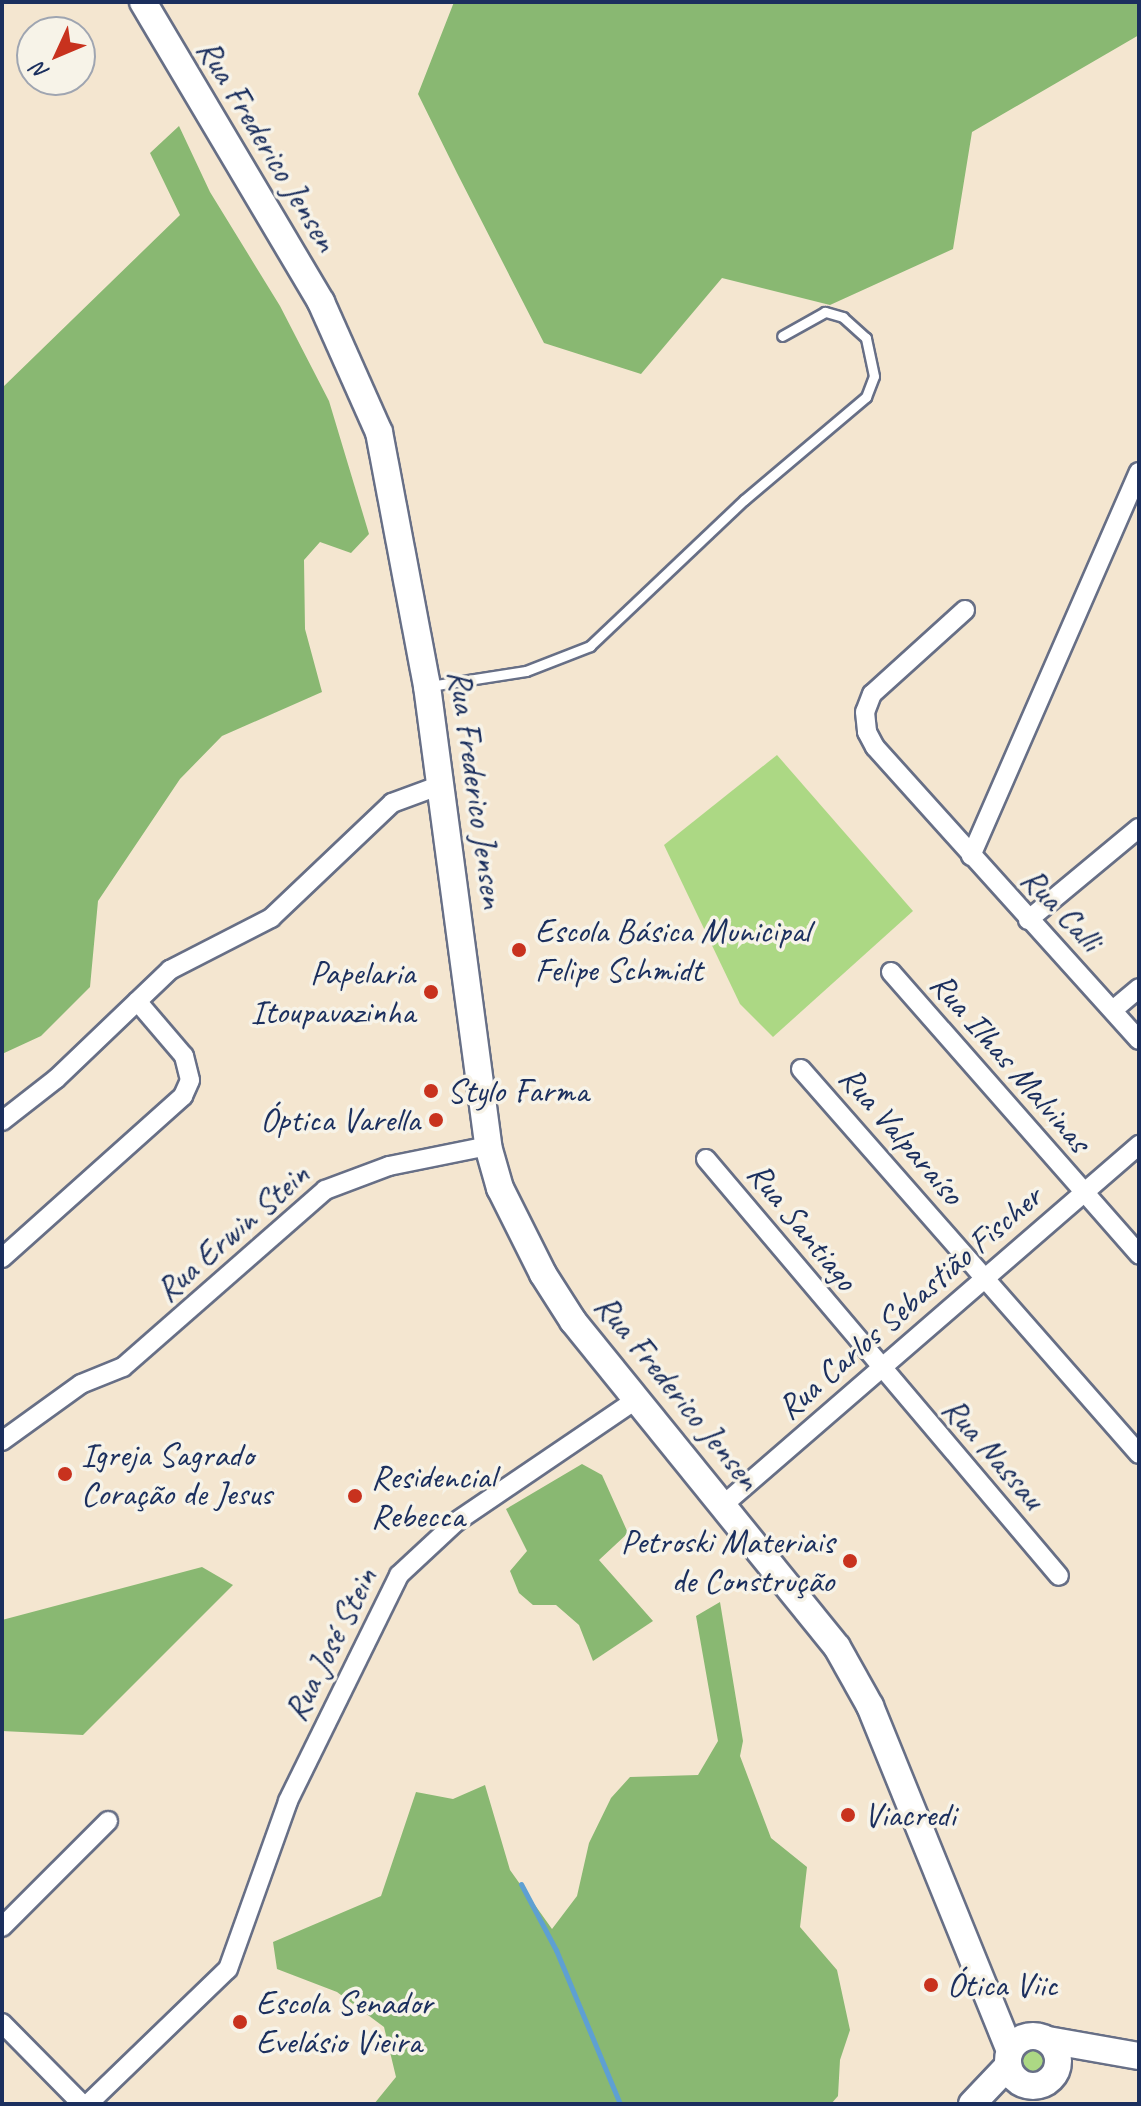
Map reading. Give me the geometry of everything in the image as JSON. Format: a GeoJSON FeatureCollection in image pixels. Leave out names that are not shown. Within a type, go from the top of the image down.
{"type":"FeatureCollection","features":[{"type":"Feature","properties":{"kind":"main road","name":"Rua Frederico Jensen"},"geometry":{"type":"LineString","coordinates":[[143,2],[321,302],[355,371],[383,450],[427,686],[488,1146],[500,1188],[543,1274],[634,1401],[810,1609],[870,1706],[984,1984],[1013,2067]]}},
{"type":"Feature","properties":{"kind":"main road","name":"Rua Frederico Jensen"},"geometry":{"type":"LineString","coordinates":[[984,1984],[1042,2038]]}},
{"type":"Feature","properties":{"kind":"main road"},"geometry":{"type":"LineString","coordinates":[[975,2102],[1013,2067],[1021,2038],[1042,2038],[1139,2056]]}},
{"type":"Feature","properties":{"kind":"main road"},"geometry":{"type":"LineString","coordinates":[[1042,2038],[1059,2067]]}},
{"type":"Feature","properties":{"kind":"main road"},"geometry":{"type":"LineString","coordinates":[[1013,2067],[1042,2085],[1059,2067],[1111,2051]]}},
{"type":"Feature","properties":{"kind":"street"},"geometry":{"type":"LineString","coordinates":[[971,856],[1139,472]]}},
{"type":"Feature","properties":{"kind":"street","name":"Rua Calli"},"geometry":{"type":"LineString","coordinates":[[965,610],[872,694],[865,712],[875,747],[1139,1040]]}},
{"type":"Feature","properties":{"kind":"street"},"geometry":{"type":"LineString","coordinates":[[2,1121],[56,1079],[170,970],[271,918],[392,803],[441,785]]}},
{"type":"Feature","properties":{"kind":"street"},"geometry":{"type":"LineString","coordinates":[[1028,920],[1139,828]]}},
{"type":"Feature","properties":{"kind":"street","name":"Rua Ilhas Malvinas"},"geometry":{"type":"LineString","coordinates":[[891,972],[1082,1193],[1139,1254]]}},
{"type":"Feature","properties":{"kind":"street"},"geometry":{"type":"LineString","coordinates":[[1113,1010],[1139,988]]}},
{"type":"Feature","properties":{"kind":"street"},"geometry":{"type":"LineString","coordinates":[[2,1258],[183,1096],[190,1080],[184,1056],[137,1001]]}},
{"type":"Feature","properties":{"kind":"street","name":"Rua Valparaíso"},"geometry":{"type":"LineString","coordinates":[[801,1069],[1139,1454]]}},
{"type":"Feature","properties":{"kind":"street","name":"Rua Carlos Sebastião Fischer"},"geometry":{"type":"LineString","coordinates":[[722,1506],[1139,1145]]}},
{"type":"Feature","properties":{"kind":"street","name":"Rua Erwin Stein"},"geometry":{"type":"LineString","coordinates":[[2,1441],[81,1384],[123,1367],[325,1190],[389,1166],[488,1146]]}},
{"type":"Feature","properties":{"kind":"street","name":"Rua Santiago"},"geometry":{"type":"LineString","coordinates":[[706,1159],[881,1371]]}},
{"type":"Feature","properties":{"kind":"street","name":"Rua Nassau"},"geometry":{"type":"LineString","coordinates":[[881,1371],[1059,1576]]}},
{"type":"Feature","properties":{"kind":"street","name":"Rua José Stein"},"geometry":{"type":"LineString","coordinates":[[85,2104],[211,1989],[228,1969],[247,1925],[288,1801],[399,1575],[456,1522],[634,1401]]}},
{"type":"Feature","properties":{"kind":"street"},"geometry":{"type":"LineString","coordinates":[[2,1927],[108,1821]]}},
{"type":"Feature","properties":{"kind":"street"},"geometry":{"type":"LineString","coordinates":[[2,2023],[85,2104]]}},
{"type":"Feature","properties":{"kind":"lane"},"geometry":{"type":"LineString","coordinates":[[427,686],[526,671],[590,646],[755,491],[866,397],[874,376],[866,338],[843,317],[825,312],[782,336]]}},
{"type":"Feature","properties":{"kind":"green space"},"geometry":{"type":"Polygon","coordinates":[[[454,2],[1139,2],[1139,35],[972,132],[953,249],[830,305],[722,278],[641,374],[544,343],[457,173],[418,94],[454,2]]]}},
{"type":"Feature","properties":{"kind":"green space"},"geometry":{"type":"Polygon","coordinates":[[[179,126],[210,192],[280,306],[329,401],[369,534],[351,553],[320,542],[304,560],[305,629],[322,692],[222,736],[180,779],[98,901],[90,987],[41,1036],[2,1054],[2,388],[180,215],[150,153],[179,126]]]}},
{"type":"Feature","properties":{"kind":"green space"},"geometry":{"type":"Polygon","coordinates":[[[777,755],[913,911],[773,1037],[740,1004],[664,845],[777,755]]]}},
{"type":"Feature","properties":{"kind":"green space"},"geometry":{"type":"Polygon","coordinates":[[[582,1464],[602,1475],[628,1533],[599,1560],[653,1621],[593,1661],[579,1625],[556,1605],[533,1605],[519,1593],[510,1571],[527,1551],[506,1509],[582,1464]]]}},
{"type":"Feature","properties":{"kind":"green space"},"geometry":{"type":"Polygon","coordinates":[[[202,1567],[233,1585],[83,1735],[2,1731],[2,1620],[202,1567]]]}},
{"type":"Feature","properties":{"kind":"green space"},"geometry":{"type":"Polygon","coordinates":[[[720,1602],[743,1741],[740,1756],[771,1838],[807,1867],[800,1927],[837,1970],[850,2030],[840,2060],[838,2096],[831,2104],[374,2104],[396,2077],[384,2027],[337,1992],[277,1969],[273,1942],[381,1896],[416,1792],[453,1799],[485,1785],[510,1870],[552,1929],[577,1896],[589,1843],[611,1798],[630,1777],[698,1775],[718,1741],[696,1616],[720,1602]]]}},
{"type":"Feature","properties":{"kind":"green space"},"geometry":{"type":"Polygon","coordinates":[[[1034,2049],[1042,2053],[1046,2061],[1042,2069],[1034,2073],[1026,2069],[1022,2061],[1026,2053],[1034,2049]]]}},
{"type":"Feature","properties":{"kind":"waterway"},"geometry":{"type":"LineString","coordinates":[[521,1884],[556,1950],[620,2104]]}},
{"type":"Feature","properties":{"kind":"place","name":"Escola Básica Municipal Felipe Schmidt"},"geometry":{"type":"Point","coordinates":[519,950]}},
{"type":"Feature","properties":{"kind":"place","name":"Papelaria Itoupavazinha"},"geometry":{"type":"Point","coordinates":[431,992]}},
{"type":"Feature","properties":{"kind":"place","name":"Stylo Farma"},"geometry":{"type":"Point","coordinates":[431,1091]}},
{"type":"Feature","properties":{"kind":"place","name":"Óptica Varella"},"geometry":{"type":"Point","coordinates":[436,1120]}},
{"type":"Feature","properties":{"kind":"place","name":"Igreja Sagrado Coração de Jesus"},"geometry":{"type":"Point","coordinates":[65,1474]}},
{"type":"Feature","properties":{"kind":"place","name":"Residencial Rebecca"},"geometry":{"type":"Point","coordinates":[355,1496]}},
{"type":"Feature","properties":{"kind":"place","name":"Petroski Materiais de Construção"},"geometry":{"type":"Point","coordinates":[850,1561]}},
{"type":"Feature","properties":{"kind":"place","name":"Viacredi"},"geometry":{"type":"Point","coordinates":[848,1815]}},
{"type":"Feature","properties":{"kind":"place","name":"Ótica Viic"},"geometry":{"type":"Point","coordinates":[931,1985]}},
{"type":"Feature","properties":{"kind":"place","name":"Escola Senador Evelásio Vieira"},"geometry":{"type":"Point","coordinates":[240,2022]}}]}
